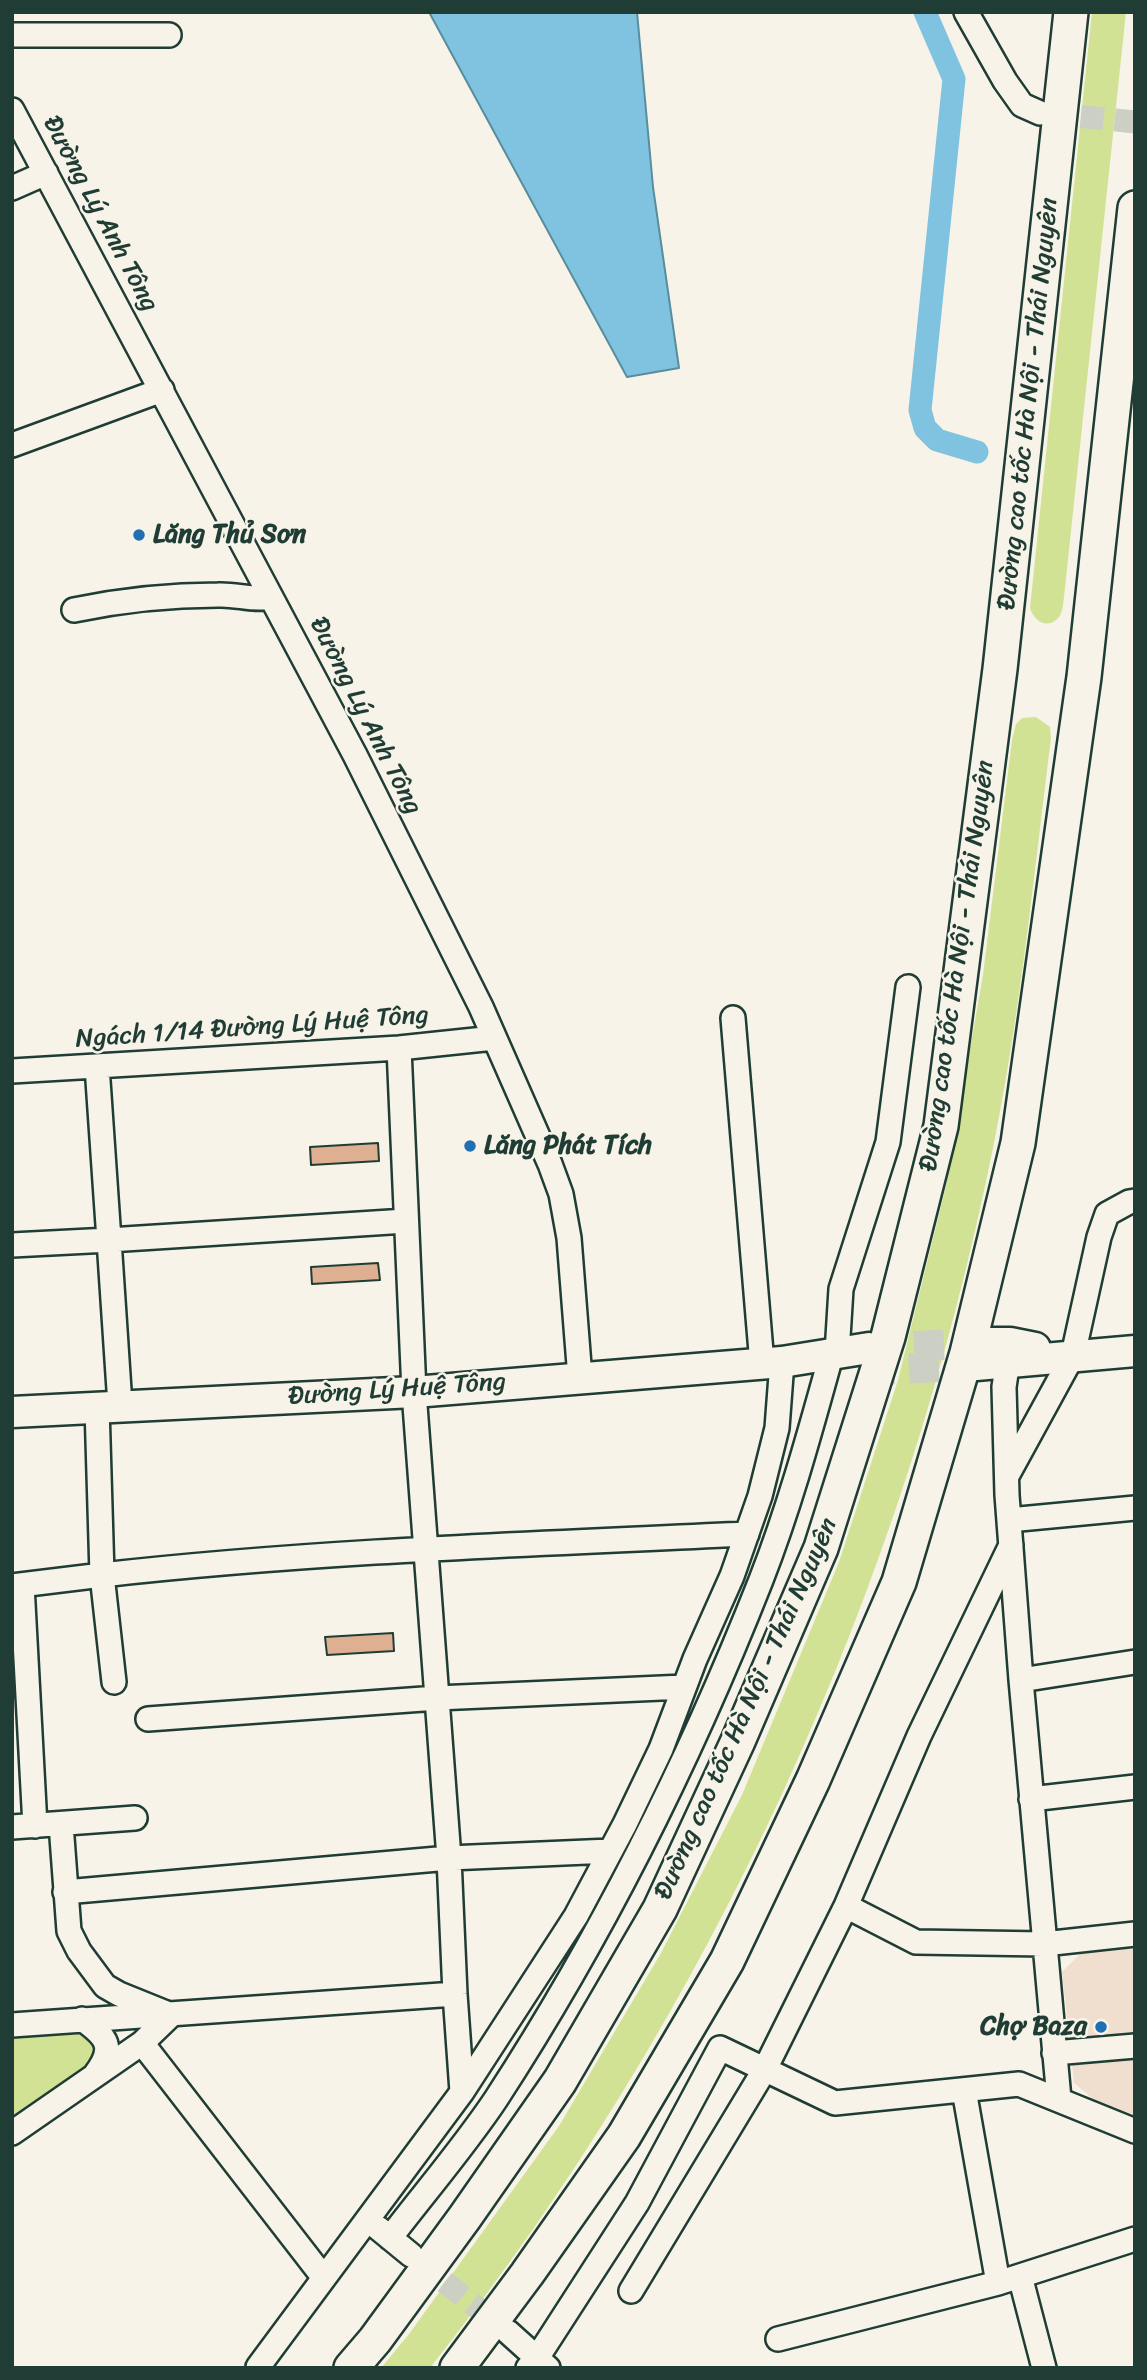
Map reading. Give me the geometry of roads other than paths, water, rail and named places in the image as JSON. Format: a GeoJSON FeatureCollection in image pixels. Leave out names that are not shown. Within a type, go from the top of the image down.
{"type":"FeatureCollection","features":[{"type":"Feature","properties":{"kind":"highway","name":"Đường cao tốc Hà Nội - Thái Nguyên"},"geometry":{"type":"LineString","coordinates":[[351,2368],[375,2340],[466,2217],[560,2081],[660,1909],[738,1741],[821,1548],[888,1336],[907,1269],[943,1112],[1000,669],[1071,12]]}},
{"type":"Feature","properties":{"kind":"highway"},"geometry":{"type":"LineString","coordinates":[[457,2368],[624,2136],[727,1961],[813,1780],[899,1582],[967,1353],[1018,1143],[1084,677],[1135,208]]}},
{"type":"Feature","properties":{"kind":"main road"},"geometry":{"type":"LineString","coordinates":[[994,1353],[1073,1355],[1135,1351]]}},
{"type":"Feature","properties":{"kind":"main road","name":"Đường Lý Huệ Tông"},"geometry":{"type":"LineString","coordinates":[[12,1412],[414,1392],[772,1363],[866,1359]]}},
{"type":"Feature","properties":{"kind":"street"},"geometry":{"type":"LineString","coordinates":[[966,12],[1004,81],[1022,105],[1040,113]]}},
{"type":"Feature","properties":{"kind":"street"},"geometry":{"type":"LineString","coordinates":[[12,35],[169,35]]}},
{"type":"Feature","properties":{"kind":"street","name":"Đường Lý Anh Tông"},"geometry":{"type":"LineString","coordinates":[[12,110],[355,755],[494,1038],[550,1164],[565,1213],[580,1378]]}},
{"type":"Feature","properties":{"kind":"street"},"geometry":{"type":"LineString","coordinates":[[12,188],[46,173]]}},
{"type":"Feature","properties":{"kind":"street"},"geometry":{"type":"LineString","coordinates":[[12,445],[162,390]]}},
{"type":"Feature","properties":{"kind":"street"},"geometry":{"type":"LineString","coordinates":[[74,610],[120,600],[159,597],[220,594],[241,595],[250,599],[271,597]]}},
{"type":"Feature","properties":{"kind":"street"},"geometry":{"type":"LineString","coordinates":[[390,2238],[495,2100],[578,1964],[680,1767],[762,1578],[833,1360],[841,1289],[888,1142],[908,987]]}},
{"type":"Feature","properties":{"kind":"street"},"geometry":{"type":"LineString","coordinates":[[258,2367],[462,2092],[576,1916],[661,1749],[747,1534],[760,1496],[777,1427],[733,1018]]}},
{"type":"Feature","properties":{"kind":"street","name":"Ngách 1/14 Đường Lý Huệ Tông"},"geometry":{"type":"LineString","coordinates":[[12,1071],[399,1048],[494,1038]]}},
{"type":"Feature","properties":{"kind":"street"},"geometry":{"type":"LineString","coordinates":[[399,1048],[414,1392],[428,1549],[462,2092]]}},
{"type":"Feature","properties":{"kind":"street"},"geometry":{"type":"LineString","coordinates":[[97,1066],[109,1240],[108,1406],[102,1575],[114,1682]]}},
{"type":"Feature","properties":{"kind":"street"},"geometry":{"type":"LineString","coordinates":[[1008,1475],[1073,1355],[1099,1237],[1107,1214],[1135,1201]]}},
{"type":"Feature","properties":{"kind":"street"},"geometry":{"type":"LineString","coordinates":[[12,1245],[406,1221]]}},
{"type":"Feature","properties":{"kind":"street"},"geometry":{"type":"LineString","coordinates":[[994,1353],[1004,1387],[1009,1520],[1021,1680],[1059,2099]]}},
{"type":"Feature","properties":{"kind":"street"},"geometry":{"type":"LineString","coordinates":[[1009,1520],[1135,1508]]}},
{"type":"Feature","properties":{"kind":"street"},"geometry":{"type":"LineString","coordinates":[[135,1818],[23,1826],[17,1585],[222,1562],[747,1534]]}},
{"type":"Feature","properties":{"kind":"street"},"geometry":{"type":"LineString","coordinates":[[631,2291],[765,2069],[846,1906],[919,1736],[1011,1545]]}},
{"type":"Feature","properties":{"kind":"street"},"geometry":{"type":"LineString","coordinates":[[1021,1680],[1135,1662]]}},
{"type":"Feature","properties":{"kind":"street"},"geometry":{"type":"LineString","coordinates":[[148,1719],[437,1698],[684,1687]]}},
{"type":"Feature","properties":{"kind":"street"},"geometry":{"type":"LineString","coordinates":[[1031,1799],[1135,1787]]}},
{"type":"Feature","properties":{"kind":"street"},"geometry":{"type":"LineString","coordinates":[[61,1824],[69,1931],[79,1951],[105,1986],[171,2015]]}},
{"type":"Feature","properties":{"kind":"street"},"geometry":{"type":"LineString","coordinates":[[65,1892],[449,1858],[610,1851]]}},
{"type":"Feature","properties":{"kind":"street"},"geometry":{"type":"LineString","coordinates":[[846,1906],[916,1942],[1044,1944],[1135,1934]]}},
{"type":"Feature","properties":{"kind":"street"},"geometry":{"type":"LineString","coordinates":[[12,2025],[455,1994]]}},
{"type":"Feature","properties":{"kind":"street"},"geometry":{"type":"LineString","coordinates":[[12,2133],[142,2043],[171,2015]]}},
{"type":"Feature","properties":{"kind":"street"},"geometry":{"type":"LineString","coordinates":[[82,2019],[101,2033],[107,2046],[104,2064],[95,2076]]}},
{"type":"Feature","properties":{"kind":"street"},"geometry":{"type":"LineString","coordinates":[[142,2043],[324,2277]]}},
{"type":"Feature","properties":{"kind":"street"},"geometry":{"type":"LineString","coordinates":[[1054,2053],[1135,2046]]}},
{"type":"Feature","properties":{"kind":"street"},"geometry":{"type":"LineString","coordinates":[[508,2333],[538,2364],[637,2203],[720,2048],[835,2103],[1019,2084],[1135,2131]]}},
{"type":"Feature","properties":{"kind":"street"},"geometry":{"type":"LineString","coordinates":[[964,2090],[1009,2279],[1044,2368]]}},
{"type":"Feature","properties":{"kind":"street"},"geometry":{"type":"LineString","coordinates":[[367,2220],[411,2255]]}},
{"type":"Feature","properties":{"kind":"street"},"geometry":{"type":"LineString","coordinates":[[778,2339],[1009,2279],[1135,2239]]}},
{"type":"Feature","properties":{"kind":"water"},"geometry":{"type":"Polygon","coordinates":[[[429,12],[637,12],[653,187],[679,368],[627,377],[429,12]]]}},
{"type":"Feature","properties":{"kind":"waterway"},"geometry":{"type":"LineString","coordinates":[[925,12],[954,79],[920,410],[925,428],[937,440],[977,452]]}},
{"type":"Feature","properties":{"kind":"tunnel"},"geometry":{"type":"LineString","coordinates":[[1047,113],[1135,122]]}},
{"type":"Feature","properties":{"kind":"tunnel"},"geometry":{"type":"LineString","coordinates":[[869,1348],[981,1343]]}},
{"type":"Feature","properties":{"kind":"tunnel"},"geometry":{"type":"LineString","coordinates":[[864,1371],[976,1365]]}},
{"type":"Feature","properties":{"kind":"tunnel"},"geometry":{"type":"LineString","coordinates":[[418,2261],[503,2328]]}},
{"type":"Feature","properties":{"kind":"place","name":"Lăng Thủ Sơn"},"geometry":{"type":"Point","coordinates":[139,535]}},
{"type":"Feature","properties":{"kind":"place","name":"Lăng Phát Tích"},"geometry":{"type":"Point","coordinates":[470,1146]}},
{"type":"Feature","properties":{"kind":"place","name":"Chợ Baza"},"geometry":{"type":"Point","coordinates":[1101,2027]}}]}
